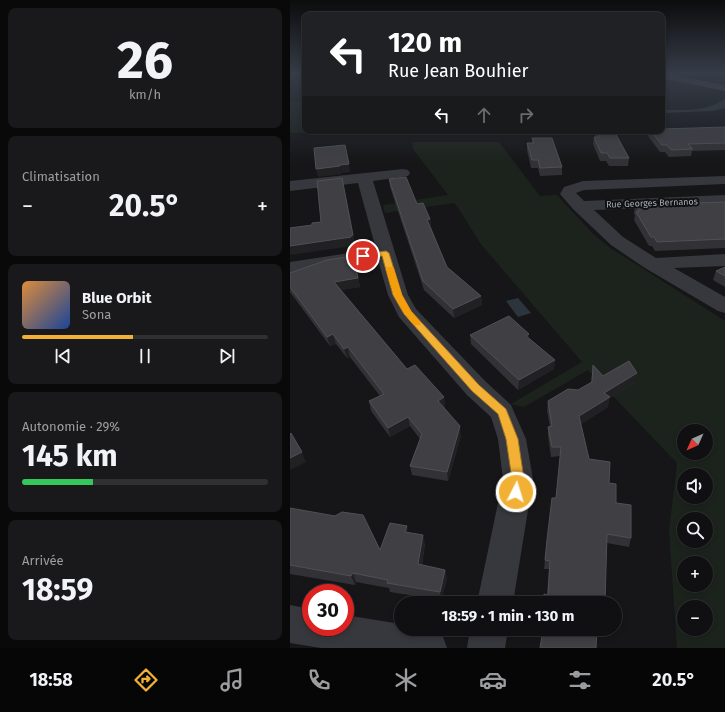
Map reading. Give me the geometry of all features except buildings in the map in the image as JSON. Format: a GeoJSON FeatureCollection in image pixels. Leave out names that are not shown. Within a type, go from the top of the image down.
{"type":"FeatureCollection","features":[{"type":"Feature","properties":{"kind":"street"},"geometry":{"type":"LineString","coordinates":[[290,186],[403,173]]}},
{"type":"Feature","properties":{"kind":"street"},"geometry":{"type":"LineString","coordinates":[[364,177],[398,295],[407,312],[476,388],[502,412],[512,439],[518,479],[496,596]]}},
{"type":"Feature","properties":{"kind":"street"},"geometry":{"type":"LineString","coordinates":[[725,180],[576,187],[569,190],[568,194],[617,241],[652,264],[725,306]]}},
{"type":"Feature","properties":{"kind":"street","name":"Rue Georges Bernanos"},"geometry":{"type":"LineString","coordinates":[[579,206],[725,200]]}},
{"type":"Feature","properties":{"kind":"street"},"geometry":{"type":"LineString","coordinates":[[290,268],[386,253]]}},
{"type":"Feature","properties":{"kind":"street"},"geometry":{"type":"LineString","coordinates":[[652,264],[725,260]]}},
{"type":"Feature","properties":{"kind":"street"},"geometry":{"type":"LineString","coordinates":[[290,624],[428,648]]}},
{"type":"Feature","properties":{"kind":"street"},"geometry":{"type":"LineString","coordinates":[[486,648],[488,636]]}},
{"type":"Feature","properties":{"kind":"shaded area"},"geometry":{"type":"Polygon","coordinates":[[[290,103],[302,103],[302,133],[290,133],[290,103]]]}},
{"type":"Feature","properties":{"kind":"shaded area"},"geometry":{"type":"Polygon","coordinates":[[[716,103],[725,103],[725,108],[713,111],[665,113],[665,110],[687,110],[710,106],[716,103]]]}},
{"type":"Feature","properties":{"kind":"shaded area"},"geometry":{"type":"Polygon","coordinates":[[[412,142],[499,142],[540,196],[557,195],[593,234],[609,247],[725,321],[725,648],[677,648],[669,531],[677,463],[588,370],[524,407],[511,404],[582,362],[480,243],[454,203],[385,213],[383,205],[448,195],[413,149],[412,142]]]}},
{"type":"Feature","properties":{"kind":"shaded area"},"geometry":{"type":"Polygon","coordinates":[[[518,298],[531,313],[518,317],[506,301],[518,298]]]}},
{"type":"Feature","properties":{"kind":"slow traffic"},"geometry":{"type":"LineString","coordinates":[[390,269],[398,295],[407,312],[417,323]]}},
{"type":"Feature","properties":{"kind":"route"},"geometry":{"type":"LineString","coordinates":[[363,256],[386,253],[398,295],[407,312],[476,388],[502,412],[512,439],[518,479],[516,492]]}}]}
